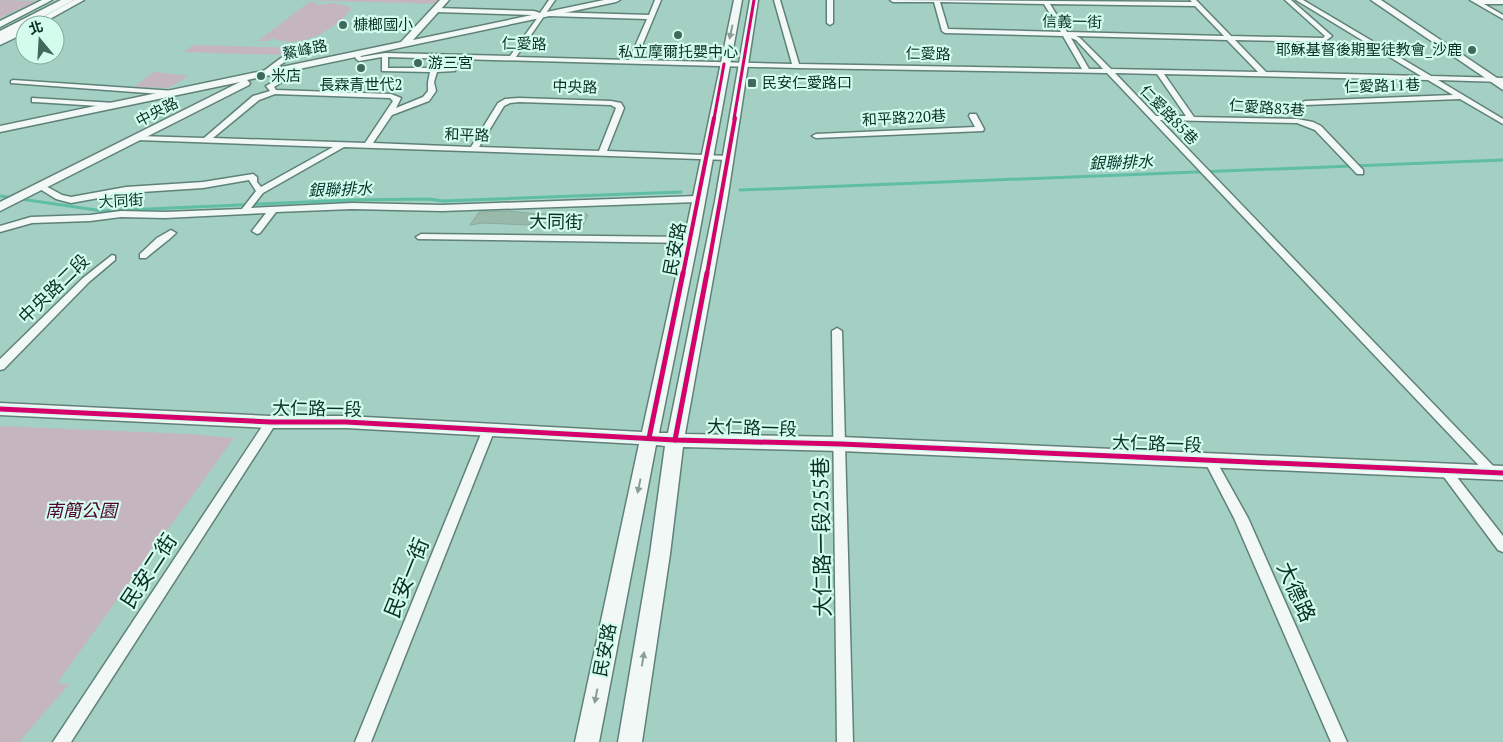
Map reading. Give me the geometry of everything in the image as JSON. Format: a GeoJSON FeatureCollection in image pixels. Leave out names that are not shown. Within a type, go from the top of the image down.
{"type":"FeatureCollection","features":[{"type":"Feature","properties":{"kind":"highway"},"geometry":{"type":"LineString","coordinates":[[0,30],[59,0]]}},
{"type":"Feature","properties":{"kind":"highway"},"geometry":{"type":"LineString","coordinates":[[4,36],[70,0]]}},
{"type":"Feature","properties":{"kind":"street"},"geometry":{"type":"LineString","coordinates":[[0,24],[48,0]]}},
{"type":"Feature","properties":{"kind":"street"},"geometry":{"type":"LineString","coordinates":[[51,15],[80,0]]}},
{"type":"Feature","properties":{"kind":"street"},"geometry":{"type":"LineString","coordinates":[[404,44],[445,0]]}},
{"type":"Feature","properties":{"kind":"street"},"geometry":{"type":"LineString","coordinates":[[512,58],[545,15],[552,0]]}},
{"type":"Feature","properties":{"kind":"street","name":"鰲峰路"},"geometry":{"type":"LineString","coordinates":[[0,129],[616,0]]}},
{"type":"Feature","properties":{"kind":"street"},"geometry":{"type":"LineString","coordinates":[[632,61],[658,0]]}},
{"type":"Feature","properties":{"kind":"street","name":"民安路"},"geometry":{"type":"LineString","coordinates":[[587,742],[691,240],[738,0]]}},
{"type":"Feature","properties":{"kind":"street","name":"民安路"},"geometry":{"type":"LineString","coordinates":[[630,742],[660,554],[675,440],[728,158],[754,0]]}},
{"type":"Feature","properties":{"kind":"street"},"geometry":{"type":"LineString","coordinates":[[778,0],[796,66]]}},
{"type":"Feature","properties":{"kind":"street"},"geometry":{"type":"LineString","coordinates":[[830,0],[830,23]]}},
{"type":"Feature","properties":{"kind":"street"},"geometry":{"type":"LineString","coordinates":[[893,0],[1195,2],[1264,74]]}},
{"type":"Feature","properties":{"kind":"street","name":"信義一街"},"geometry":{"type":"LineString","coordinates":[[937,1],[945,31],[1324,40],[1329,36],[1288,0]]}},
{"type":"Feature","properties":{"kind":"street","name":"仁愛路11巷"},"geometry":{"type":"LineString","coordinates":[[1299,0],[1503,122]]}},
{"type":"Feature","properties":{"kind":"street"},"geometry":{"type":"LineString","coordinates":[[1375,0],[1503,87]]}},
{"type":"Feature","properties":{"kind":"street"},"geometry":{"type":"LineString","coordinates":[[1388,0],[1503,76]]}},
{"type":"Feature","properties":{"kind":"street"},"geometry":{"type":"LineString","coordinates":[[1046,1],[1088,71]]}},
{"type":"Feature","properties":{"kind":"street"},"geometry":{"type":"LineString","coordinates":[[1475,1],[1503,2]]}},
{"type":"Feature","properties":{"kind":"street"},"geometry":{"type":"LineString","coordinates":[[1475,1],[1503,17]]}},
{"type":"Feature","properties":{"kind":"street"},"geometry":{"type":"LineString","coordinates":[[436,10],[650,17]]}},
{"type":"Feature","properties":{"kind":"street","name":"仁愛路85巷"},"geometry":{"type":"LineString","coordinates":[[1065,34],[1078,39],[1207,174]]}},
{"type":"Feature","properties":{"kind":"street"},"geometry":{"type":"LineString","coordinates":[[0,42],[4,36]]}},
{"type":"Feature","properties":{"kind":"street","name":"中央路"},"geometry":{"type":"LineString","coordinates":[[4,205],[263,74],[283,59],[303,48]]}},
{"type":"Feature","properties":{"kind":"street","name":"仁愛路"},"geometry":{"type":"LineString","coordinates":[[356,54],[359,59],[385,55],[743,65],[1503,80]]}},
{"type":"Feature","properties":{"kind":"street"},"geometry":{"type":"LineString","coordinates":[[385,55],[384,70],[452,70],[455,57]]}},
{"type":"Feature","properties":{"kind":"street"},"geometry":{"type":"LineString","coordinates":[[274,92],[270,86],[288,76],[289,74],[285,69]]}},
{"type":"Feature","properties":{"kind":"street"},"geometry":{"type":"LineString","coordinates":[[390,112],[426,99],[432,92],[431,82],[434,70]]}},
{"type":"Feature","properties":{"kind":"street"},"geometry":{"type":"LineString","coordinates":[[1159,72],[1191,118]]}},
{"type":"Feature","properties":{"kind":"street"},"geometry":{"type":"LineString","coordinates":[[13,82],[175,93]]}},
{"type":"Feature","properties":{"kind":"street"},"geometry":{"type":"LineString","coordinates":[[206,140],[256,98],[274,92],[391,96],[397,98],[397,101],[368,145]]}},
{"type":"Feature","properties":{"kind":"street","name":"仁愛路11巷"},"geometry":{"type":"LineString","coordinates":[[1305,103],[1461,97]]}},
{"type":"Feature","properties":{"kind":"street"},"geometry":{"type":"LineString","coordinates":[[35,100],[115,105]]}},
{"type":"Feature","properties":{"kind":"street","name":"中央路"},"geometry":{"type":"LineString","coordinates":[[474,149],[501,105],[508,101],[618,104],[620,108],[602,153]]}},
{"type":"Feature","properties":{"kind":"street","name":"和平路220巷"},"geometry":{"type":"LineString","coordinates":[[816,136],[980,129],[973,116]]}},
{"type":"Feature","properties":{"kind":"street","name":"仁愛路83巷"},"geometry":{"type":"LineString","coordinates":[[1153,118],[1297,121],[1310,124],[1318,128],[1356,168]]}},
{"type":"Feature","properties":{"kind":"street","name":"和平路"},"geometry":{"type":"LineString","coordinates":[[138,138],[728,158]]}},
{"type":"Feature","properties":{"kind":"street"},"geometry":{"type":"LineString","coordinates":[[245,210],[257,194],[343,144]]}},
{"type":"Feature","properties":{"kind":"street"},"geometry":{"type":"LineString","coordinates":[[1207,174],[1498,472]]}},
{"type":"Feature","properties":{"kind":"street"},"geometry":{"type":"LineString","coordinates":[[39,186],[59,197],[71,200],[126,190],[203,185],[253,177],[257,194]]}},
{"type":"Feature","properties":{"kind":"street","name":"大同街"},"geometry":{"type":"LineString","coordinates":[[0,229],[30,220],[90,218],[121,214],[165,215],[352,206],[432,207],[698,199]]}},
{"type":"Feature","properties":{"kind":"street"},"geometry":{"type":"LineString","coordinates":[[257,231],[272,210]]}},
{"type":"Feature","properties":{"kind":"street"},"geometry":{"type":"LineString","coordinates":[[143,256],[160,240],[171,233]]}},
{"type":"Feature","properties":{"kind":"street","name":"大同街"},"geometry":{"type":"LineString","coordinates":[[421,236],[691,240]]}},
{"type":"Feature","properties":{"kind":"street"},"geometry":{"type":"LineString","coordinates":[[691,240],[712,241]]}},
{"type":"Feature","properties":{"kind":"street","name":"中央路二段"},"geometry":{"type":"LineString","coordinates":[[0,366],[86,280],[112,258]]}},
{"type":"Feature","properties":{"kind":"street","name":"大仁路一段255巷"},"geometry":{"type":"LineString","coordinates":[[837,331],[845,742]]}},
{"type":"Feature","properties":{"kind":"street","name":"大仁路一段"},"geometry":{"type":"LineString","coordinates":[[0,409],[271,422],[346,422],[675,440],[840,444],[1498,472]]}},
{"type":"Feature","properties":{"kind":"street","name":"民安二街"},"geometry":{"type":"LineString","coordinates":[[61,742],[271,422]]}},
{"type":"Feature","properties":{"kind":"street","name":"民安一街"},"geometry":{"type":"LineString","coordinates":[[363,742],[489,429]]}},
{"type":"Feature","properties":{"kind":"street","name":"大德路"},"geometry":{"type":"LineString","coordinates":[[1210,460],[1240,518],[1340,742]]}},
{"type":"Feature","properties":{"kind":"street"},"geometry":{"type":"LineString","coordinates":[[1445,470],[1503,546]]}},
{"type":"Feature","properties":{"kind":"green space"},"geometry":{"type":"Polygon","coordinates":[[[0,0],[36,1],[0,18],[0,0]]]}},
{"type":"Feature","properties":{"kind":"green space"},"geometry":{"type":"Polygon","coordinates":[[[303,0],[440,0],[437,4],[303,0]]]}},
{"type":"Feature","properties":{"kind":"green space"},"geometry":{"type":"Polygon","coordinates":[[[309,2],[317,2],[315,5],[334,3],[350,7],[351,10],[335,25],[305,40],[294,42],[272,38],[268,41],[258,41],[309,2]]]}},
{"type":"Feature","properties":{"kind":"green space"},"geometry":{"type":"Polygon","coordinates":[[[193,45],[296,48],[286,55],[183,52],[193,45]]]}},
{"type":"Feature","properties":{"kind":"green space"},"geometry":{"type":"Polygon","coordinates":[[[154,72],[189,76],[168,88],[134,87],[154,72]]]}},
{"type":"Feature","properties":{"kind":"green space","name":"南簡公園"},"geometry":{"type":"Polygon","coordinates":[[[0,426],[188,434],[234,438],[57,683],[69,684],[19,742],[0,742],[0,426]]]}},
{"type":"Feature","properties":{"kind":"building"},"geometry":{"type":"Polygon","coordinates":[[[509,211],[538,214],[583,213],[588,215],[582,227],[483,223],[470,225],[479,212],[509,211]]]}},
{"type":"Feature","properties":{"kind":"waterway","name":"銀聯排水"},"geometry":{"type":"LineString","coordinates":[[740,190],[1503,160]]}},
{"type":"Feature","properties":{"kind":"waterway","name":"銀聯排水"},"geometry":{"type":"LineString","coordinates":[[0,196],[103,211],[352,200],[429,199],[443,201],[681,192]]}},
{"type":"Feature","properties":{"kind":"cycle path"},"geometry":{"type":"LineString","coordinates":[[675,440],[721,201],[754,0]]}},
{"type":"Feature","properties":{"kind":"cycle path"},"geometry":{"type":"LineString","coordinates":[[649,438],[724,64]]}},
{"type":"Feature","properties":{"kind":"cycle path"},"geometry":{"type":"LineString","coordinates":[[0,409],[271,422],[346,422],[675,440],[841,444],[1503,473]]}},
{"type":"Feature","properties":{"kind":"place","name":"槺榔國小"},"geometry":{"type":"Point","coordinates":[343,25]}},
{"type":"Feature","properties":{"kind":"place","name":"私立摩爾托嬰中心"},"geometry":{"type":"Point","coordinates":[678,35]}},
{"type":"Feature","properties":{"kind":"place","name":"耶穌基督後期聖徒教會_沙鹿"},"geometry":{"type":"Point","coordinates":[1472,50]}},
{"type":"Feature","properties":{"kind":"place","name":"游三宮"},"geometry":{"type":"Point","coordinates":[418,63]}},
{"type":"Feature","properties":{"kind":"place","name":"長霖青世代2"},"geometry":{"type":"Point","coordinates":[361,68]}},
{"type":"Feature","properties":{"kind":"place","name":"米店"},"geometry":{"type":"Point","coordinates":[261,76]}},
{"type":"Feature","properties":{"kind":"place","name":"民安仁愛路口"},"geometry":{"type":"Point","coordinates":[752,83]}}]}
